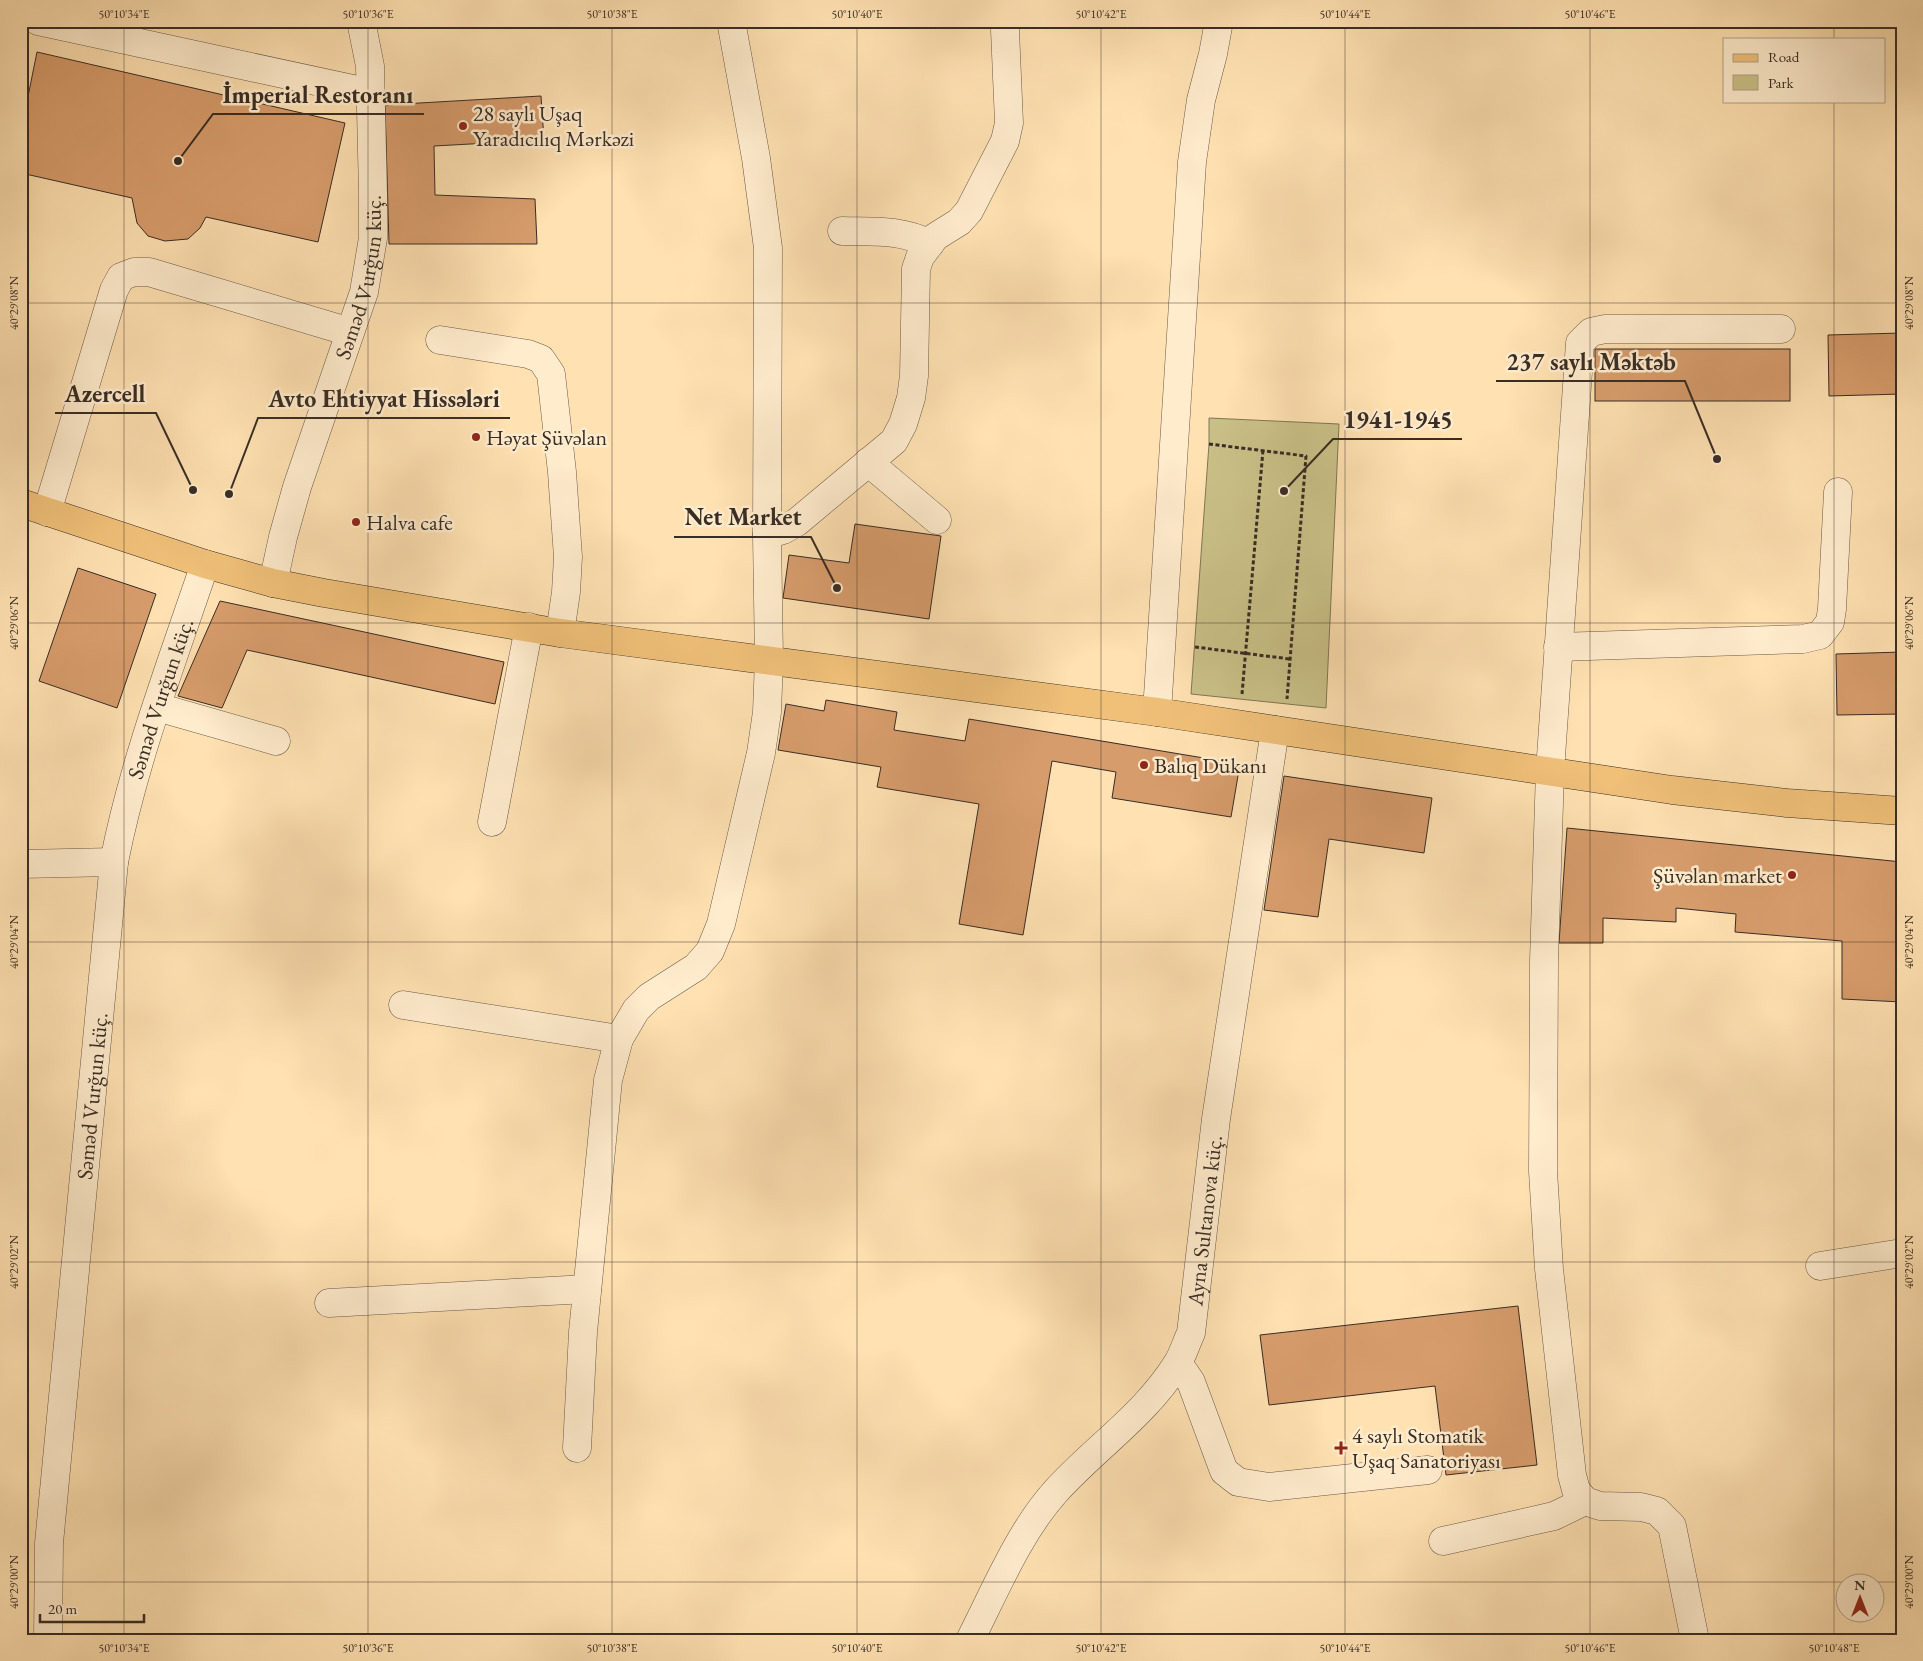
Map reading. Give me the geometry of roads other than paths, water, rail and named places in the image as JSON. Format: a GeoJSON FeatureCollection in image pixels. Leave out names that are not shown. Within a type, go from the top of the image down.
{"type":"FeatureCollection","features":[{"type":"Feature","properties":{"kind":"main road"},"geometry":{"type":"LineString","coordinates":[[21,503],[205,564],[273,583],[560,633],[1157,712],[1720,795],[1787,803],[1902,811]]}},
{"type":"Feature","properties":{"kind":"street"},"geometry":{"type":"LineString","coordinates":[[38,21],[371,93]]}},
{"type":"Feature","properties":{"kind":"street","name":"Səməd Vurğun küç."},"geometry":{"type":"LineString","coordinates":[[273,583],[297,487],[364,292],[373,238],[370,66],[361,21]]}},
{"type":"Feature","properties":{"kind":"street"},"geometry":{"type":"LineString","coordinates":[[577,1448],[583,1332],[608,1080],[619,1040],[636,1010],[649,997],[696,967],[710,951],[714,942],[721,924],[761,753],[767,712],[769,660],[767,535],[768,248],[757,167],[731,21]]}},
{"type":"Feature","properties":{"kind":"street"},"geometry":{"type":"LineString","coordinates":[[1157,712],[1192,162],[1201,100],[1219,21]]}},
{"type":"Feature","properties":{"kind":"street"},"geometry":{"type":"LineString","coordinates":[[767,535],[798,522],[894,441],[911,398],[914,376],[916,269],[920,258],[935,237],[959,222],[968,211],[1005,141],[1009,123],[1005,30]]}},
{"type":"Feature","properties":{"kind":"street"},"geometry":{"type":"LineString","coordinates":[[842,231],[899,232],[930,244]]}},
{"type":"Feature","properties":{"kind":"street"},"geometry":{"type":"LineString","coordinates":[[47,512],[114,290],[121,277],[134,272],[149,272],[350,332]]}},
{"type":"Feature","properties":{"kind":"street"},"geometry":{"type":"LineString","coordinates":[[1695,1640],[1672,1526],[1657,1510],[1641,1507],[1600,1506],[1584,1501],[1576,1490],[1572,1475],[1549,1269],[1543,1171],[1544,961],[1550,771],[1558,647],[1580,343],[1591,332],[1605,330],[1782,330]]}},
{"type":"Feature","properties":{"kind":"street"},"geometry":{"type":"LineString","coordinates":[[440,340],[528,354],[541,359],[551,374],[562,472],[568,558],[566,592],[560,633]]}},
{"type":"Feature","properties":{"kind":"street"},"geometry":{"type":"LineString","coordinates":[[868,462],[937,520]]}},
{"type":"Feature","properties":{"kind":"street"},"geometry":{"type":"LineString","coordinates":[[1558,647],[1803,639],[1820,635],[1830,622],[1832,609],[1838,492]]}},
{"type":"Feature","properties":{"kind":"street","name":"Səməd Vurğun küç."},"geometry":{"type":"LineString","coordinates":[[48,1640],[49,1543],[114,862],[122,824],[157,707],[205,564]]}},
{"type":"Feature","properties":{"kind":"street"},"geometry":{"type":"LineString","coordinates":[[492,822],[529,627]]}},
{"type":"Feature","properties":{"kind":"street"},"geometry":{"type":"LineString","coordinates":[[157,707],[276,741]]}},
{"type":"Feature","properties":{"kind":"street","name":"Ayna Sultanova küç."},"geometry":{"type":"LineString","coordinates":[[970,1640],[1020,1543],[1049,1499],[1074,1472],[1143,1408],[1178,1363],[1190,1333],[1216,1119],[1275,730]]}},
{"type":"Feature","properties":{"kind":"street"},"geometry":{"type":"LineString","coordinates":[[21,864],[114,862]]}},
{"type":"Feature","properties":{"kind":"street"},"geometry":{"type":"LineString","coordinates":[[403,1006],[619,1040]]}},
{"type":"Feature","properties":{"kind":"street"},"geometry":{"type":"LineString","coordinates":[[1820,1266],[1902,1253]]}},
{"type":"Feature","properties":{"kind":"street"},"geometry":{"type":"LineString","coordinates":[[329,1303],[587,1289]]}},
{"type":"Feature","properties":{"kind":"street"},"geometry":{"type":"LineString","coordinates":[[1178,1363],[1190,1382],[1224,1471],[1238,1482],[1269,1487],[1428,1470]]}},
{"type":"Feature","properties":{"kind":"street"},"geometry":{"type":"LineString","coordinates":[[1443,1541],[1554,1516],[1584,1501]]}},
{"type":"Feature","properties":{"kind":"place","name":"28 saylı Uşaq Yaradıcılıq Mərkəzi"},"geometry":{"type":"Point","coordinates":[463,126]}},
{"type":"Feature","properties":{"kind":"place","name":"İmperial Restoranı"},"geometry":{"type":"Point","coordinates":[178,161]}},
{"type":"Feature","properties":{"kind":"place","name":"Həyat Şüvəlan"},"geometry":{"type":"Point","coordinates":[476,437]}},
{"type":"Feature","properties":{"kind":"place","name":"237 saylı Məktəb"},"geometry":{"type":"Point","coordinates":[1717,459]}},
{"type":"Feature","properties":{"kind":"place","name":"Azercell"},"geometry":{"type":"Point","coordinates":[193,490]}},
{"type":"Feature","properties":{"kind":"place","name":"1941-1945"},"geometry":{"type":"Point","coordinates":[1284,491]}},
{"type":"Feature","properties":{"kind":"place","name":"Avto Ehtiyyat Hissələri"},"geometry":{"type":"Point","coordinates":[229,494]}},
{"type":"Feature","properties":{"kind":"place","name":"Halva cafe"},"geometry":{"type":"Point","coordinates":[356,522]}},
{"type":"Feature","properties":{"kind":"place","name":"Net Market"},"geometry":{"type":"Point","coordinates":[837,588]}},
{"type":"Feature","properties":{"kind":"place","name":"Balıq Dükanı"},"geometry":{"type":"Point","coordinates":[1144,765]}},
{"type":"Feature","properties":{"kind":"place","name":"Şüvəlan market"},"geometry":{"type":"Point","coordinates":[1792,875]}},
{"type":"Feature","properties":{"kind":"place","name":"4 saylı Stomatik Uşaq Sanatoriyası"},"geometry":{"type":"Point","coordinates":[1341,1448]}}]}
